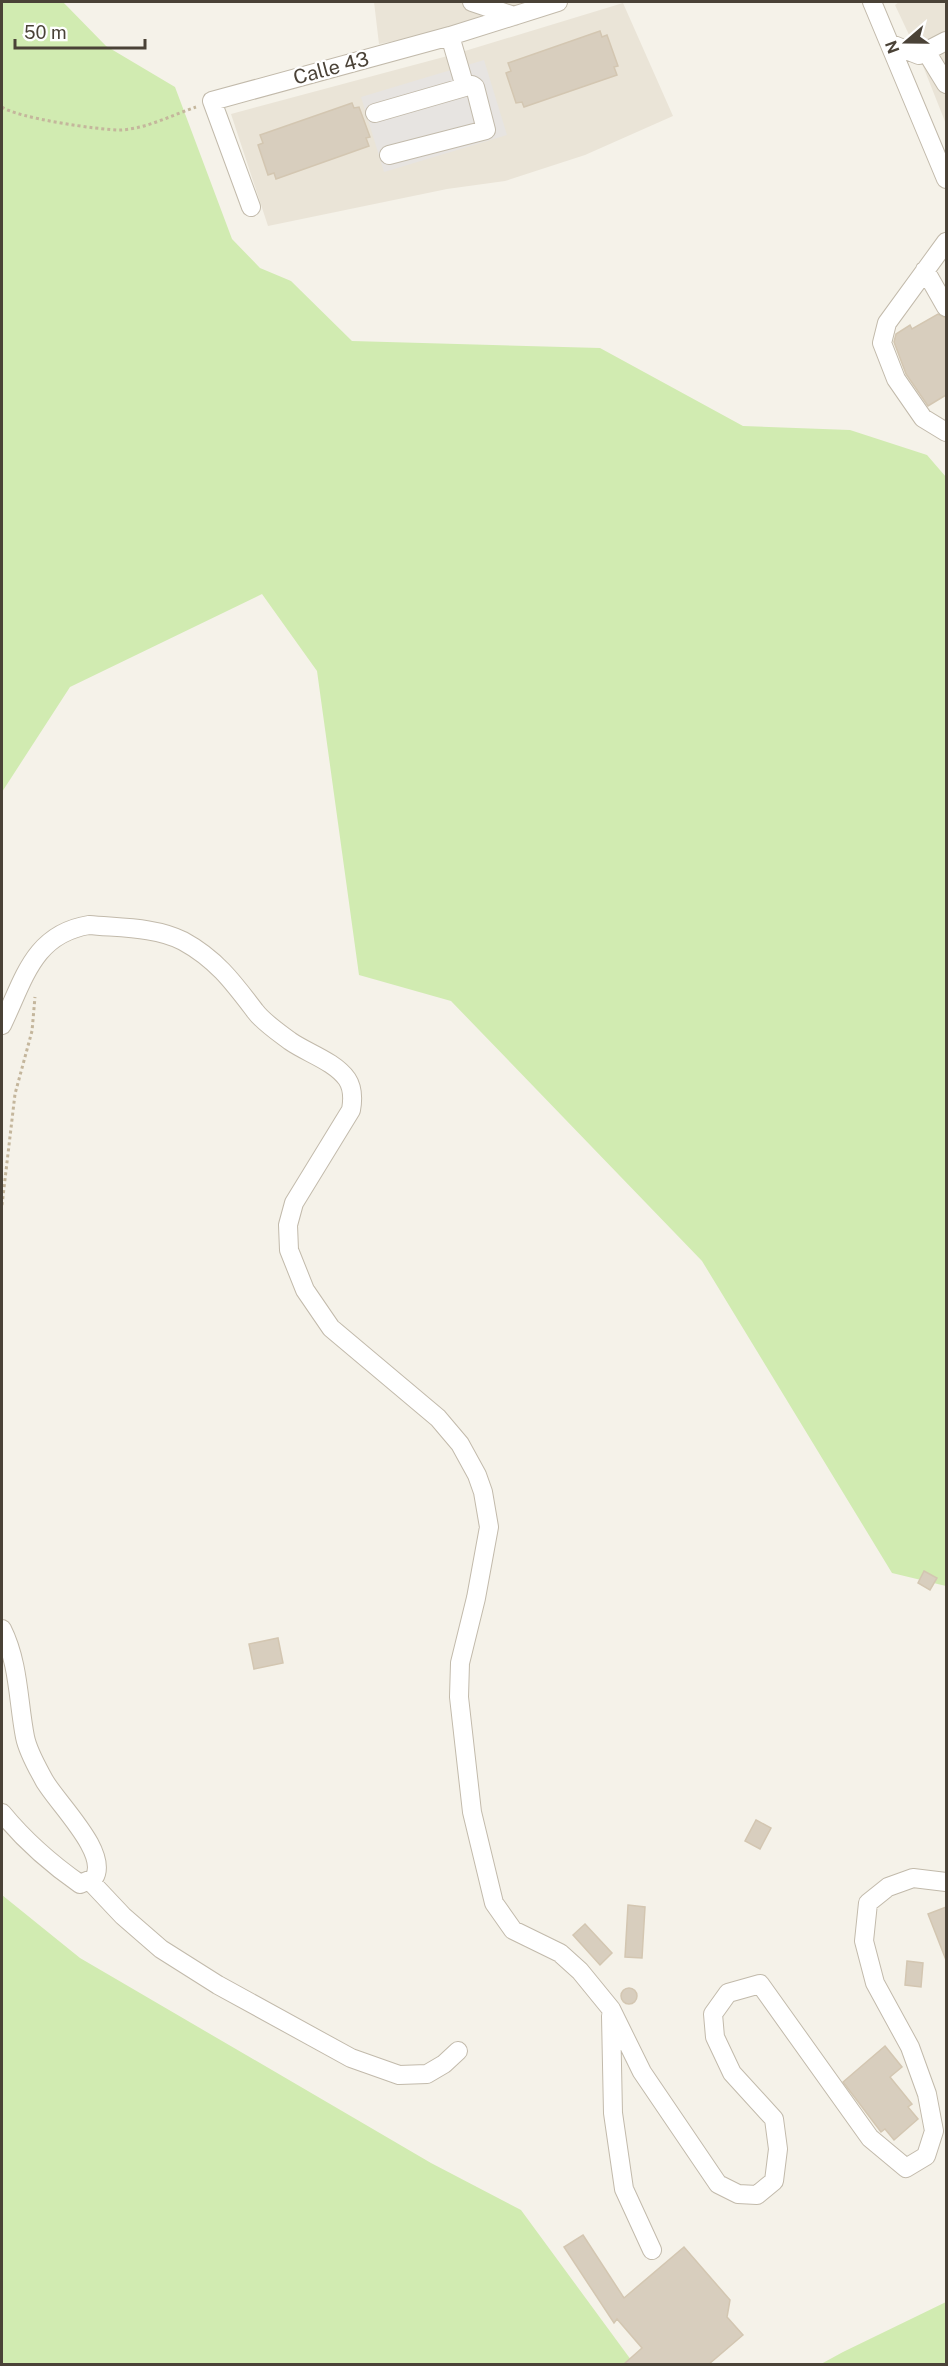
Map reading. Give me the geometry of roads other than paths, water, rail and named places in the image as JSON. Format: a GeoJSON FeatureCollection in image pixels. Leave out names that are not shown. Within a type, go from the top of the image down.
{"type":"FeatureCollection","features":[{"type":"Feature","properties":{"kind":"street"},"geometry":{"type":"LineString","coordinates":[[472,2],[514,16]]}},
{"type":"Feature","properties":{"kind":"street","name":"Calle 43"},"geometry":{"type":"LineString","coordinates":[[251,207],[212,101],[450,36],[558,2]]}},
{"type":"Feature","properties":{"kind":"street"},"geometry":{"type":"LineString","coordinates":[[872,2],[946,179]]}},
{"type":"Feature","properties":{"kind":"street"},"geometry":{"type":"LineString","coordinates":[[450,36],[465,87]]}},
{"type":"Feature","properties":{"kind":"street"},"geometry":{"type":"LineString","coordinates":[[891,44],[919,56],[946,41]]}},
{"type":"Feature","properties":{"kind":"street"},"geometry":{"type":"LineString","coordinates":[[927,53],[946,84]]}},
{"type":"Feature","properties":{"kind":"street"},"geometry":{"type":"LineString","coordinates":[[375,113],[472,85],[475,87],[486,130],[388,154]]}},
{"type":"Feature","properties":{"kind":"street"},"geometry":{"type":"LineString","coordinates":[[946,242],[886,323],[882,343],[896,378],[922,418],[946,432]]}},
{"type":"Feature","properties":{"kind":"street"},"geometry":{"type":"LineString","coordinates":[[925,270],[946,307]]}},
{"type":"Feature","properties":{"kind":"street"},"geometry":{"type":"LineString","coordinates":[[2,1025],[32,961],[46,943],[55,936],[89,925],[165,933],[217,965],[245,995],[256,1012],[290,1041],[335,1068],[347,1079],[352,1095],[351,1110],[294,1203],[288,1225],[289,1250],[305,1290],[322,1316],[342,1338],[438,1418],[460,1444],[477,1475],[487,1509],[489,1527],[476,1598],[460,1663],[459,1697],[472,1812],[494,1903],[513,1930],[560,1953],[580,1971],[610,2009],[642,2072],[718,2184],[738,2194],[757,2194],[774,2181],[778,2149],[774,2119],[732,2073],[715,2037],[713,2014],[728,1993],[760,1984],[870,2138],[906,2168],[926,2156],[934,2131],[927,2094],[910,2047],[875,1983],[864,1941],[868,1903],[888,1887],[913,1878],[946,1882]]}},
{"type":"Feature","properties":{"kind":"street"},"geometry":{"type":"LineString","coordinates":[[2,1629],[8,1642],[20,1692],[25,1739],[52,1795],[92,1847],[98,1869],[90,1881],[80,1884],[59,1869],[31,1846],[2,1813]]}},
{"type":"Feature","properties":{"kind":"street"},"geometry":{"type":"LineString","coordinates":[[90,1881],[123,1916],[161,1949],[218,1985],[351,2058],[399,2075],[427,2074],[444,2064],[458,2051]]}},
{"type":"Feature","properties":{"kind":"street"},"geometry":{"type":"LineString","coordinates":[[610,2009],[613,2113],[624,2189],[652,2250]]}}]}
